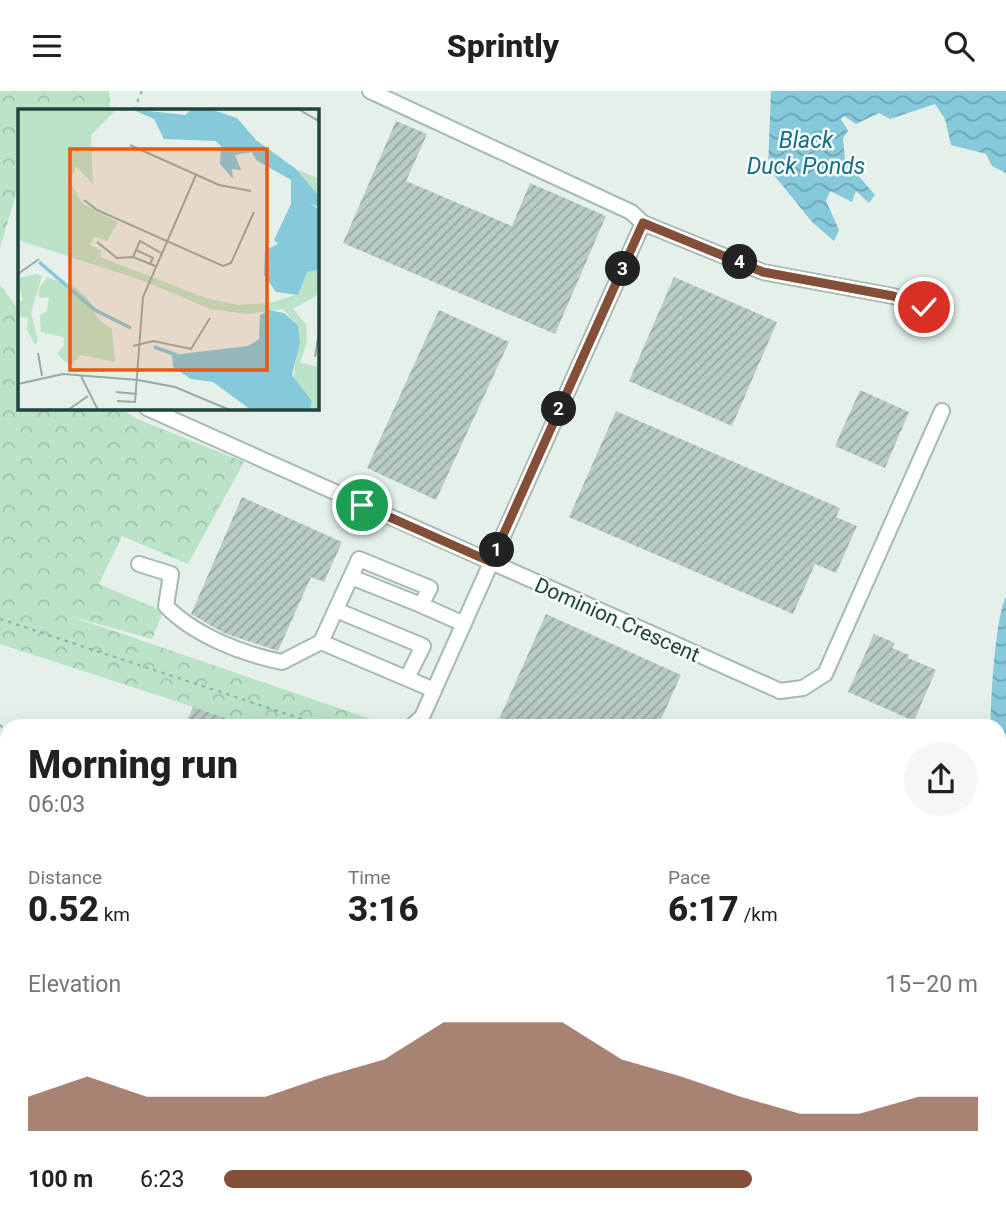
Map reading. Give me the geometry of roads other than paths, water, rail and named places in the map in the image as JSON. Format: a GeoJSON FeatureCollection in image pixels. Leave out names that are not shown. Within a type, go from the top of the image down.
{"type":"FeatureCollection","features":[{"type":"Feature","properties":{"kind":"street"},"geometry":{"type":"LineString","coordinates":[[370,91],[631,212],[643,223],[763,272],[880,293],[924,307]]}},
{"type":"Feature","properties":{"kind":"street"},"geometry":{"type":"LineString","coordinates":[[421,719],[643,223]]}},
{"type":"Feature","properties":{"kind":"street","name":"Dominion Crescent"},"geometry":{"type":"LineString","coordinates":[[149,409],[774,690],[803,688],[825,674],[942,411]]}},
{"type":"Feature","properties":{"kind":"street"},"geometry":{"type":"LineString","coordinates":[[139,564],[171,574],[166,606],[181,622],[240,649],[282,662],[321,642],[359,559],[430,587],[421,605],[464,624]]}},
{"type":"Feature","properties":{"kind":"street"},"geometry":{"type":"LineString","coordinates":[[336,610],[423,646],[407,678]]}},
{"type":"Feature","properties":{"kind":"street"},"geometry":{"type":"LineString","coordinates":[[321,642],[435,690]]}},
{"type":"Feature","properties":{"kind":"water","name":"Black Duck Ponds"},"geometry":{"type":"Polygon","coordinates":[[[771,91],[1006,91],[1006,173],[992,166],[986,154],[951,145],[945,119],[935,104],[890,119],[879,113],[856,124],[844,116],[841,119],[848,131],[843,138],[845,160],[875,195],[869,203],[856,191],[852,202],[830,191],[826,201],[839,230],[834,241],[813,223],[768,168],[771,91]]]}},
{"type":"Feature","properties":{"kind":"water"},"geometry":{"type":"Polygon","coordinates":[[[1006,597],[1006,719],[991,719],[993,679],[1002,606],[1006,597]]]}}]}
